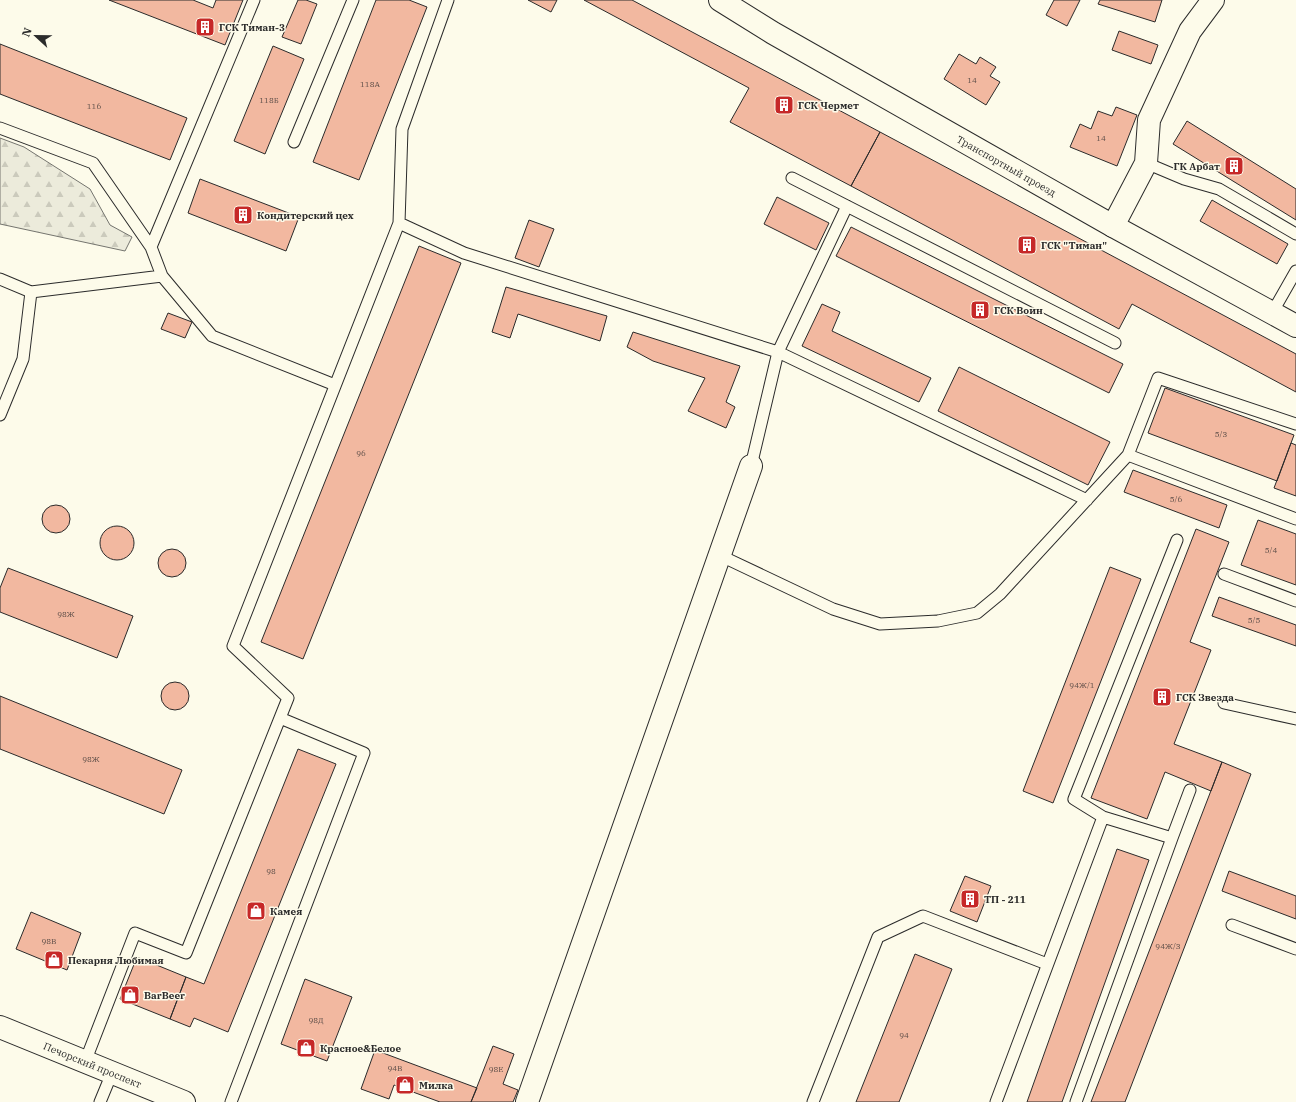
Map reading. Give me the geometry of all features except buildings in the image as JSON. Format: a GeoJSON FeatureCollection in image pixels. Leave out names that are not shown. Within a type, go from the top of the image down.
{"type":"FeatureCollection","features":[{"type":"Feature","properties":{"kind":"street","name":"Транспортный проезд"},"geometry":{"type":"LineString","coordinates":[[720,0],[780,37],[1113,226],[1296,326]]}},
{"type":"Feature","properties":{"kind":"street"},"geometry":{"type":"LineString","coordinates":[[1113,226],[1146,163],[1149,120],[1190,31],[1213,0]]}},
{"type":"Feature","properties":{"kind":"street"},"geometry":{"type":"LineString","coordinates":[[527,1102],[719,555],[752,466]]}},
{"type":"Feature","properties":{"kind":"street","name":"Печорский проспект"},"geometry":{"type":"LineString","coordinates":[[0,1027],[184,1102]]}},
{"type":"Feature","properties":{"kind":"lane"},"geometry":{"type":"LineString","coordinates":[[151,248],[254,0]]}},
{"type":"Feature","properties":{"kind":"lane"},"geometry":{"type":"LineString","coordinates":[[294,142],[353,0]]}},
{"type":"Feature","properties":{"kind":"lane"},"geometry":{"type":"LineString","coordinates":[[85,1062],[135,933],[186,954],[288,698],[233,646],[399,223],[402,129],[448,0]]}},
{"type":"Feature","properties":{"kind":"lane"},"geometry":{"type":"LineString","coordinates":[[0,128],[93,163],[151,248],[162,276],[212,336],[336,385]]}},
{"type":"Feature","properties":{"kind":"lane"},"geometry":{"type":"LineString","coordinates":[[1146,163],[1184,179],[1219,189],[1296,234]]}},
{"type":"Feature","properties":{"kind":"lane"},"geometry":{"type":"LineString","coordinates":[[792,178],[1114,342]]}},
{"type":"Feature","properties":{"kind":"lane"},"geometry":{"type":"LineString","coordinates":[[752,466],[778,352],[847,206]]}},
{"type":"Feature","properties":{"kind":"lane"},"geometry":{"type":"LineString","coordinates":[[399,223],[464,253],[778,352],[1087,500]]}},
{"type":"Feature","properties":{"kind":"lane"},"geometry":{"type":"LineString","coordinates":[[1272,313],[1296,271]]}},
{"type":"Feature","properties":{"kind":"lane"},"geometry":{"type":"LineString","coordinates":[[0,279],[31,292],[162,276]]}},
{"type":"Feature","properties":{"kind":"lane"},"geometry":{"type":"LineString","coordinates":[[0,415],[23,359],[31,292]]}},
{"type":"Feature","properties":{"kind":"lane"},"geometry":{"type":"LineString","coordinates":[[719,555],[833,610],[880,624],[938,621],[977,613],[1000,594],[1128,455],[1158,378],[1296,424]]}},
{"type":"Feature","properties":{"kind":"lane"},"geometry":{"type":"LineString","coordinates":[[1128,455],[1296,519]]}},
{"type":"Feature","properties":{"kind":"lane"},"geometry":{"type":"LineString","coordinates":[[1172,838],[1104,817],[1074,799],[1177,540]]}},
{"type":"Feature","properties":{"kind":"lane"},"geometry":{"type":"LineString","coordinates":[[1224,574],[1296,601]]}},
{"type":"Feature","properties":{"kind":"lane"},"geometry":{"type":"LineString","coordinates":[[1224,703],[1296,720]]}},
{"type":"Feature","properties":{"kind":"lane"},"geometry":{"type":"LineString","coordinates":[[230,1102],[364,753],[280,718]]}},
{"type":"Feature","properties":{"kind":"lane"},"geometry":{"type":"LineString","coordinates":[[1076,1102],[1190,790]]}},
{"type":"Feature","properties":{"kind":"lane"},"geometry":{"type":"LineString","coordinates":[[996,1102],[1104,817]]}},
{"type":"Feature","properties":{"kind":"lane"},"geometry":{"type":"LineString","coordinates":[[813,1102],[878,937],[923,916],[1048,964]]}},
{"type":"Feature","properties":{"kind":"lane"},"geometry":{"type":"LineString","coordinates":[[1232,925],[1296,949]]}},
{"type":"Feature","properties":{"kind":"lane"},"geometry":{"type":"LineString","coordinates":[[100,1102],[112,1073]]}},
{"type":"Feature","properties":{"kind":"green space"},"geometry":{"type":"Polygon","coordinates":[[[0,138],[24,147],[90,189],[110,225],[132,237],[125,251],[0,224],[0,138]]]}},
{"type":"Feature","properties":{"kind":"place","name":"ГСК Тиман-3"},"geometry":{"type":"Point","coordinates":[205,27]}},
{"type":"Feature","properties":{"kind":"place","name":"ГСК Чермет"},"geometry":{"type":"Point","coordinates":[784,105]}},
{"type":"Feature","properties":{"kind":"place","name":"ГК Арбат"},"geometry":{"type":"Point","coordinates":[1234,166]}},
{"type":"Feature","properties":{"kind":"place","name":"Кондитерский цех"},"geometry":{"type":"Point","coordinates":[243,215]}},
{"type":"Feature","properties":{"kind":"place","name":"ГСК \"Тиман\""},"geometry":{"type":"Point","coordinates":[1027,245]}},
{"type":"Feature","properties":{"kind":"place","name":"ГСК Воин"},"geometry":{"type":"Point","coordinates":[980,310]}},
{"type":"Feature","properties":{"kind":"place","name":"ГСК Звезда"},"geometry":{"type":"Point","coordinates":[1162,697]}},
{"type":"Feature","properties":{"kind":"place","name":"ТП - 211"},"geometry":{"type":"Point","coordinates":[970,899]}},
{"type":"Feature","properties":{"kind":"place","name":"Камея"},"geometry":{"type":"Point","coordinates":[256,911]}},
{"type":"Feature","properties":{"kind":"place","name":"Пекарня Любимая"},"geometry":{"type":"Point","coordinates":[54,960]}},
{"type":"Feature","properties":{"kind":"place","name":"BarBeer"},"geometry":{"type":"Point","coordinates":[130,995]}},
{"type":"Feature","properties":{"kind":"place","name":"Красное&Белое"},"geometry":{"type":"Point","coordinates":[306,1048]}},
{"type":"Feature","properties":{"kind":"place","name":"Милка"},"geometry":{"type":"Point","coordinates":[405,1085]}}]}
